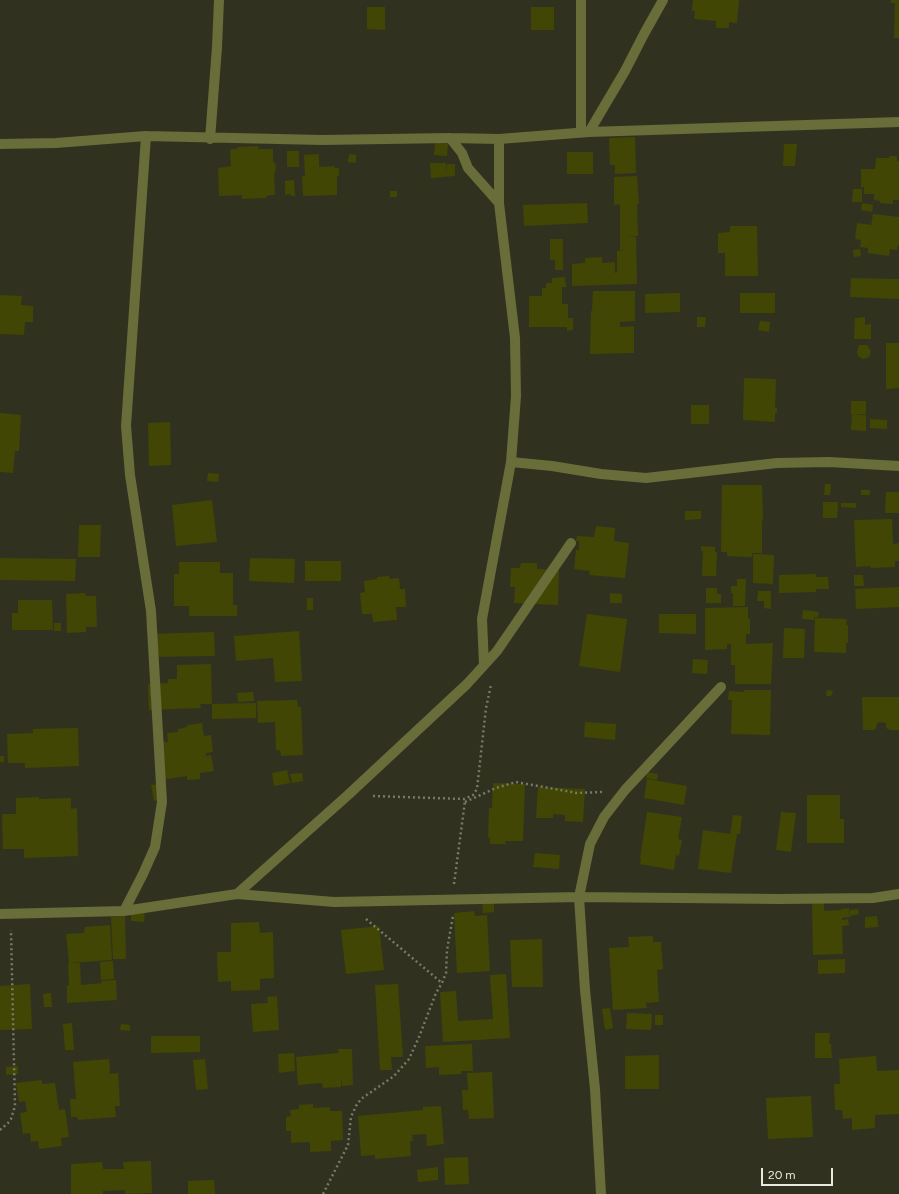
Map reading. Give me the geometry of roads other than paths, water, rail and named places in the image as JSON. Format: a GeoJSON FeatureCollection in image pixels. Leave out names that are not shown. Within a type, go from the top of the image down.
{"type":"FeatureCollection","features":[{"type":"Feature","properties":{"kind":"street"},"geometry":{"type":"LineString","coordinates":[[210,138],[219,0]]}},
{"type":"Feature","properties":{"kind":"street"},"geometry":{"type":"LineString","coordinates":[[582,0],[585,132]]}},
{"type":"Feature","properties":{"kind":"street"},"geometry":{"type":"LineString","coordinates":[[585,132],[625,71],[663,0]]}},
{"type":"Feature","properties":{"kind":"street"},"geometry":{"type":"LineString","coordinates":[[0,144],[56,143],[146,136],[322,140],[450,138],[499,139],[585,132],[899,122]]}},
{"type":"Feature","properties":{"kind":"street"},"geometry":{"type":"LineString","coordinates":[[124,911],[147,867],[155,847],[162,802],[151,611],[130,476],[126,426],[146,136]]}},
{"type":"Feature","properties":{"kind":"street"},"geometry":{"type":"LineString","coordinates":[[450,138],[462,153],[468,168],[499,203]]}},
{"type":"Feature","properties":{"kind":"street"},"geometry":{"type":"LineString","coordinates":[[484,666],[482,619],[511,462],[516,396],[515,338],[499,203],[499,139]]}},
{"type":"Feature","properties":{"kind":"street"},"geometry":{"type":"LineString","coordinates":[[511,462],[552,466],[601,474],[646,478],[777,463],[829,462],[899,466]]}},
{"type":"Feature","properties":{"kind":"street"},"geometry":{"type":"LineString","coordinates":[[237,894],[348,795],[467,684],[497,651],[571,543]]}},
{"type":"Feature","properties":{"kind":"street"},"geometry":{"type":"LineString","coordinates":[[601,1194],[595,1088],[585,990],[579,897],[590,844],[604,817],[625,790],[721,688]]}},
{"type":"Feature","properties":{"kind":"street"},"geometry":{"type":"LineString","coordinates":[[5,914],[124,911],[237,894],[334,902],[579,897],[779,899],[873,898],[899,894]]}}]}
